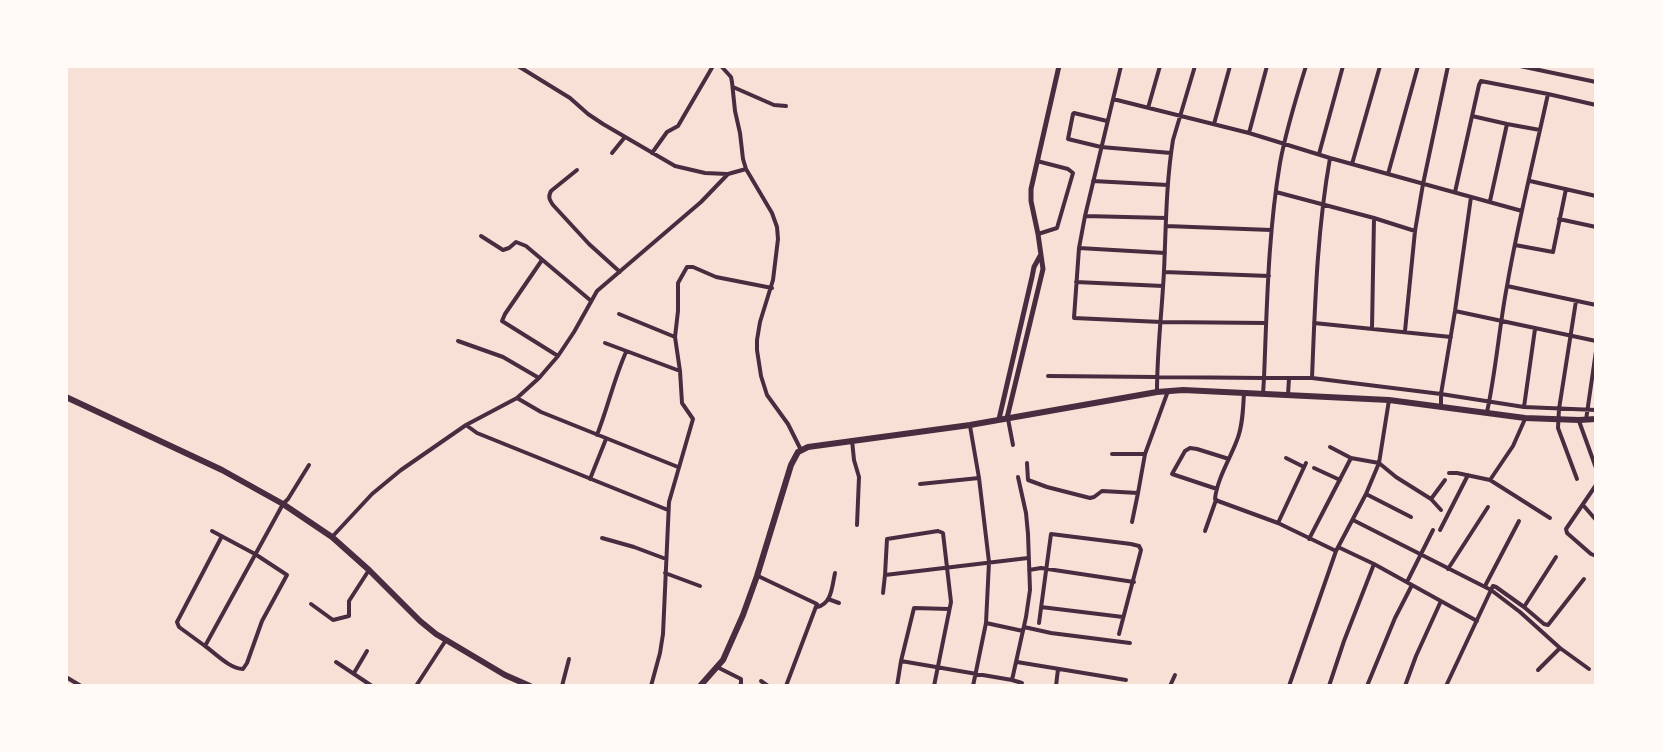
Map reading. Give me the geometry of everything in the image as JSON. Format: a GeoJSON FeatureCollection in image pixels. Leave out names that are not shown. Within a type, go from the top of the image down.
{"type":"FeatureCollection","features":[{"type":"Feature","properties":{"kind":"main road"},"geometry":{"type":"LineString","coordinates":[[700,686],[717,667],[730,645],[757,576],[788,472],[796,454],[808,447],[970,424],[1157,392],[1183,390],[1389,400],[1525,418],[1582,420],[1596,418]]}},
{"type":"Feature","properties":{"kind":"main road"},"geometry":{"type":"LineString","coordinates":[[66,397],[222,470],[283,504],[332,537],[420,621],[446,640],[505,675],[530,686]]}},
{"type":"Feature","properties":{"kind":"street"},"geometry":{"type":"LineString","coordinates":[[518,66],[570,98],[588,114],[652,153],[682,168],[705,173],[728,174],[746,169]]}},
{"type":"Feature","properties":{"kind":"street"},"geometry":{"type":"LineString","coordinates":[[652,153],[666,132],[678,126],[713,66]]}},
{"type":"Feature","properties":{"kind":"street"},"geometry":{"type":"LineString","coordinates":[[721,66],[731,77],[746,169],[772,213],[777,227],[772,288],[760,322],[757,340],[759,361],[767,395],[788,424],[801,450]]}},
{"type":"Feature","properties":{"kind":"street"},"geometry":{"type":"LineString","coordinates":[[1013,445],[1007,418],[1043,269],[1031,189],[1059,66]]}},
{"type":"Feature","properties":{"kind":"street"},"geometry":{"type":"LineString","coordinates":[[1121,66],[1084,216],[1079,248],[1074,318],[1266,323]]}},
{"type":"Feature","properties":{"kind":"street"},"geometry":{"type":"LineString","coordinates":[[1148,108],[1160,66]]}},
{"type":"Feature","properties":{"kind":"street"},"geometry":{"type":"LineString","coordinates":[[1157,392],[1171,153],[1179,115],[1195,66]]}},
{"type":"Feature","properties":{"kind":"street"},"geometry":{"type":"LineString","coordinates":[[1214,124],[1230,66]]}},
{"type":"Feature","properties":{"kind":"street"},"geometry":{"type":"LineString","coordinates":[[1249,133],[1267,66]]}},
{"type":"Feature","properties":{"kind":"street"},"geometry":{"type":"LineString","coordinates":[[1263,394],[1271,230],[1285,144],[1306,66]]}},
{"type":"Feature","properties":{"kind":"street"},"geometry":{"type":"LineString","coordinates":[[1318,154],[1343,66]]}},
{"type":"Feature","properties":{"kind":"street"},"geometry":{"type":"LineString","coordinates":[[1352,164],[1380,66]]}},
{"type":"Feature","properties":{"kind":"street"},"geometry":{"type":"LineString","coordinates":[[1388,174],[1418,66]]}},
{"type":"Feature","properties":{"kind":"street"},"geometry":{"type":"LineString","coordinates":[[1405,331],[1415,231],[1448,66]]}},
{"type":"Feature","properties":{"kind":"street"},"geometry":{"type":"LineString","coordinates":[[1521,66],[1596,82]]}},
{"type":"Feature","properties":{"kind":"street"},"geometry":{"type":"LineString","coordinates":[[1455,192],[1481,81],[1596,105]]}},
{"type":"Feature","properties":{"kind":"street"},"geometry":{"type":"LineString","coordinates":[[733,86],[774,105],[786,106]]}},
{"type":"Feature","properties":{"kind":"street"},"geometry":{"type":"LineString","coordinates":[[1487,412],[1507,286],[1548,94]]}},
{"type":"Feature","properties":{"kind":"street"},"geometry":{"type":"LineString","coordinates":[[1113,99],[1249,133],[1522,211]]}},
{"type":"Feature","properties":{"kind":"street"},"geometry":{"type":"LineString","coordinates":[[1107,121],[1074,113],[1068,139],[1101,147],[1171,153]]}},
{"type":"Feature","properties":{"kind":"street"},"geometry":{"type":"LineString","coordinates":[[1472,116],[1540,130]]}},
{"type":"Feature","properties":{"kind":"street"},"geometry":{"type":"LineString","coordinates":[[1490,201],[1507,124]]}},
{"type":"Feature","properties":{"kind":"street"},"geometry":{"type":"LineString","coordinates":[[612,153],[625,137]]}},
{"type":"Feature","properties":{"kind":"street"},"geometry":{"type":"LineString","coordinates":[[1311,378],[1316,264],[1330,158]]}},
{"type":"Feature","properties":{"kind":"street"},"geometry":{"type":"LineString","coordinates":[[1037,161],[1072,173],[1057,228],[1038,234]]}},
{"type":"Feature","properties":{"kind":"street"},"geometry":{"type":"LineString","coordinates":[[577,170],[551,191],[549,199],[589,244],[620,272]]}},
{"type":"Feature","properties":{"kind":"street"},"geometry":{"type":"LineString","coordinates":[[332,537],[389,478],[466,425],[517,398],[539,378],[574,332],[597,291],[701,202],[728,174]]}},
{"type":"Feature","properties":{"kind":"street"},"geometry":{"type":"LineString","coordinates":[[1093,181],[1168,185]]}},
{"type":"Feature","properties":{"kind":"street"},"geometry":{"type":"LineString","coordinates":[[1530,181],[1596,196]]}},
{"type":"Feature","properties":{"kind":"street"},"geometry":{"type":"LineString","coordinates":[[1515,245],[1553,252],[1566,189]]}},
{"type":"Feature","properties":{"kind":"street"},"geometry":{"type":"LineString","coordinates":[[1276,192],[1415,231]]}},
{"type":"Feature","properties":{"kind":"street"},"geometry":{"type":"LineString","coordinates":[[1441,406],[1471,197]]}},
{"type":"Feature","properties":{"kind":"street"},"geometry":{"type":"LineString","coordinates":[[1084,216],[1166,218]]}},
{"type":"Feature","properties":{"kind":"street"},"geometry":{"type":"LineString","coordinates":[[1372,328],[1374,218]]}},
{"type":"Feature","properties":{"kind":"street"},"geometry":{"type":"LineString","coordinates":[[1559,219],[1596,227]]}},
{"type":"Feature","properties":{"kind":"street"},"geometry":{"type":"LineString","coordinates":[[1166,226],[1271,230]]}},
{"type":"Feature","properties":{"kind":"street"},"geometry":{"type":"LineString","coordinates":[[481,236],[503,250],[518,242],[526,246],[591,300]]}},
{"type":"Feature","properties":{"kind":"street"},"geometry":{"type":"LineString","coordinates":[[1079,248],[1165,253]]}},
{"type":"Feature","properties":{"kind":"street"},"geometry":{"type":"LineString","coordinates":[[999,419],[1034,267],[1041,256]]}},
{"type":"Feature","properties":{"kind":"street"},"geometry":{"type":"LineString","coordinates":[[542,260],[502,321],[558,356]]}},
{"type":"Feature","properties":{"kind":"street"},"geometry":{"type":"LineString","coordinates":[[651,686],[662,645],[668,510],[693,419],[682,403],[675,337],[678,283],[687,267],[693,267],[716,278],[772,288]]}},
{"type":"Feature","properties":{"kind":"street"},"geometry":{"type":"LineString","coordinates":[[1164,272],[1269,276]]}},
{"type":"Feature","properties":{"kind":"street"},"geometry":{"type":"LineString","coordinates":[[1076,282],[1163,286]]}},
{"type":"Feature","properties":{"kind":"street"},"geometry":{"type":"LineString","coordinates":[[1507,286],[1596,305]]}},
{"type":"Feature","properties":{"kind":"street"},"geometry":{"type":"LineString","coordinates":[[1576,301],[1558,428],[1577,479]]}},
{"type":"Feature","properties":{"kind":"street"},"geometry":{"type":"LineString","coordinates":[[1455,311],[1596,341]]}},
{"type":"Feature","properties":{"kind":"street"},"geometry":{"type":"LineString","coordinates":[[619,314],[675,337]]}},
{"type":"Feature","properties":{"kind":"street"},"geometry":{"type":"LineString","coordinates":[[1314,323],[1451,337]]}},
{"type":"Feature","properties":{"kind":"street"},"geometry":{"type":"LineString","coordinates":[[1524,407],[1535,329]]}},
{"type":"Feature","properties":{"kind":"street"},"geometry":{"type":"LineString","coordinates":[[458,341],[503,357],[539,378]]}},
{"type":"Feature","properties":{"kind":"street"},"geometry":{"type":"LineString","coordinates":[[605,343],[680,371]]}},
{"type":"Feature","properties":{"kind":"street"},"geometry":{"type":"LineString","coordinates":[[1596,351],[1587,410],[1582,420],[1596,468]]}},
{"type":"Feature","properties":{"kind":"street"},"geometry":{"type":"LineString","coordinates":[[597,435],[617,372],[626,352]]}},
{"type":"Feature","properties":{"kind":"street"},"geometry":{"type":"LineString","coordinates":[[1048,376],[1311,378],[1524,407],[1596,410]]}},
{"type":"Feature","properties":{"kind":"street"},"geometry":{"type":"LineString","coordinates":[[1288,378],[1288,395]]}},
{"type":"Feature","properties":{"kind":"street"},"geometry":{"type":"LineString","coordinates":[[1132,522],[1145,454],[1168,391]]}},
{"type":"Feature","properties":{"kind":"street"},"geometry":{"type":"LineString","coordinates":[[1205,531],[1216,500],[1214,497],[1216,489],[1239,433],[1244,393]]}},
{"type":"Feature","properties":{"kind":"street"},"geometry":{"type":"LineString","coordinates":[[517,398],[535,410],[678,467]]}},
{"type":"Feature","properties":{"kind":"street"},"geometry":{"type":"LineString","coordinates":[[1289,686],[1337,549],[1379,464],[1389,400]]}},
{"type":"Feature","properties":{"kind":"street"},"geometry":{"type":"LineString","coordinates":[[1490,480],[1513,446],[1525,418]]}},
{"type":"Feature","properties":{"kind":"street"},"geometry":{"type":"LineString","coordinates":[[970,424],[989,562],[986,623],[973,686]]}},
{"type":"Feature","properties":{"kind":"street"},"geometry":{"type":"LineString","coordinates":[[466,425],[477,433],[668,510]]}},
{"type":"Feature","properties":{"kind":"street"},"geometry":{"type":"LineString","coordinates":[[590,479],[606,439]]}},
{"type":"Feature","properties":{"kind":"street"},"geometry":{"type":"LineString","coordinates":[[852,440],[854,460],[859,472],[857,525]]}},
{"type":"Feature","properties":{"kind":"street"},"geometry":{"type":"LineString","coordinates":[[1330,447],[1351,458],[1379,464],[1431,499],[1441,510]]}},
{"type":"Feature","properties":{"kind":"street"},"geometry":{"type":"LineString","coordinates":[[1216,489],[1172,474],[1185,451],[1190,448],[1229,459]]}},
{"type":"Feature","properties":{"kind":"street"},"geometry":{"type":"LineString","coordinates":[[1112,454],[1145,454]]}},
{"type":"Feature","properties":{"kind":"street"},"geometry":{"type":"LineString","coordinates":[[1278,523],[1305,465],[1286,458]]}},
{"type":"Feature","properties":{"kind":"street"},"geometry":{"type":"LineString","coordinates":[[1310,539],[1351,458]]}},
{"type":"Feature","properties":{"kind":"street"},"geometry":{"type":"LineString","coordinates":[[1027,463],[1028,480],[1047,487],[1090,498],[1102,491],[1138,493]]}},
{"type":"Feature","properties":{"kind":"street"},"geometry":{"type":"LineString","coordinates":[[205,646],[283,504],[309,465]]}},
{"type":"Feature","properties":{"kind":"street"},"geometry":{"type":"LineString","coordinates":[[1314,468],[1340,480]]}},
{"type":"Feature","properties":{"kind":"street"},"geometry":{"type":"LineString","coordinates":[[1449,473],[1490,480],[1550,518]]}},
{"type":"Feature","properties":{"kind":"street"},"geometry":{"type":"LineString","coordinates":[[1440,530],[1468,476]]}},
{"type":"Feature","properties":{"kind":"street"},"geometry":{"type":"LineString","coordinates":[[1013,681],[1029,604],[1031,570],[1028,558],[1026,513],[1018,477]]}},
{"type":"Feature","properties":{"kind":"street"},"geometry":{"type":"LineString","coordinates":[[920,484],[979,478]]}},
{"type":"Feature","properties":{"kind":"street"},"geometry":{"type":"LineString","coordinates":[[1431,499],[1445,480]]}},
{"type":"Feature","properties":{"kind":"street"},"geometry":{"type":"LineString","coordinates":[[1596,485],[1566,527],[1566,531],[1596,556]]}},
{"type":"Feature","properties":{"kind":"street"},"geometry":{"type":"LineString","coordinates":[[1366,494],[1411,517]]}},
{"type":"Feature","properties":{"kind":"street"},"geometry":{"type":"LineString","coordinates":[[1216,500],[1278,523],[1310,539],[1374,564],[1478,621]]}},
{"type":"Feature","properties":{"kind":"street"},"geometry":{"type":"LineString","coordinates":[[1583,505],[1596,520]]}},
{"type":"Feature","properties":{"kind":"street"},"geometry":{"type":"LineString","coordinates":[[1448,569],[1488,507]]}},
{"type":"Feature","properties":{"kind":"street"},"geometry":{"type":"LineString","coordinates":[[1353,520],[1485,586],[1589,669]]}},
{"type":"Feature","properties":{"kind":"street"},"geometry":{"type":"LineString","coordinates":[[1485,586],[1519,521]]}},
{"type":"Feature","properties":{"kind":"street"},"geometry":{"type":"LineString","coordinates":[[1407,582],[1433,530]]}},
{"type":"Feature","properties":{"kind":"street"},"geometry":{"type":"LineString","coordinates":[[212,531],[222,536],[255,554],[285,572],[287,576],[262,621],[243,669],[238,669],[177,626],[222,536]]}},
{"type":"Feature","properties":{"kind":"street"},"geometry":{"type":"LineString","coordinates":[[883,593],[887,539],[942,532],[951,595],[934,686]]}},
{"type":"Feature","properties":{"kind":"street"},"geometry":{"type":"LineString","coordinates":[[1039,623],[1050,535],[1135,544],[1142,550],[1119,634]]}},
{"type":"Feature","properties":{"kind":"street"},"geometry":{"type":"LineString","coordinates":[[602,538],[666,558]]}},
{"type":"Feature","properties":{"kind":"street"},"geometry":{"type":"LineString","coordinates":[[1524,607],[1556,557]]}},
{"type":"Feature","properties":{"kind":"street"},"geometry":{"type":"LineString","coordinates":[[885,575],[1028,558]]}},
{"type":"Feature","properties":{"kind":"street"},"geometry":{"type":"LineString","coordinates":[[1338,686],[1330,685],[1344,641],[1374,564]]}},
{"type":"Feature","properties":{"kind":"street"},"geometry":{"type":"LineString","coordinates":[[1031,570],[1044,569],[1134,582]]}},
{"type":"Feature","properties":{"kind":"street"},"geometry":{"type":"LineString","coordinates":[[310,604],[333,620],[349,616],[349,601],[369,570]]}},
{"type":"Feature","properties":{"kind":"street"},"geometry":{"type":"LineString","coordinates":[[665,573],[700,586]]}},
{"type":"Feature","properties":{"kind":"street"},"geometry":{"type":"LineString","coordinates":[[817,607],[825,605],[835,573]]}},
{"type":"Feature","properties":{"kind":"street"},"geometry":{"type":"LineString","coordinates":[[757,576],[816,602],[817,607],[786,686]]}},
{"type":"Feature","properties":{"kind":"street"},"geometry":{"type":"LineString","coordinates":[[1446,686],[1493,586],[1548,625],[1584,579]]}},
{"type":"Feature","properties":{"kind":"street"},"geometry":{"type":"LineString","coordinates":[[1367,686],[1395,618],[1412,585]]}},
{"type":"Feature","properties":{"kind":"street"},"geometry":{"type":"LineString","coordinates":[[828,599],[839,603]]}},
{"type":"Feature","properties":{"kind":"street"},"geometry":{"type":"LineString","coordinates":[[1405,686],[1416,656],[1442,601]]}},
{"type":"Feature","properties":{"kind":"street"},"geometry":{"type":"LineString","coordinates":[[1041,607],[1123,617]]}},
{"type":"Feature","properties":{"kind":"street"},"geometry":{"type":"LineString","coordinates":[[897,686],[914,608],[949,609]]}},
{"type":"Feature","properties":{"kind":"street"},"geometry":{"type":"LineString","coordinates":[[986,623],[1130,643]]}},
{"type":"Feature","properties":{"kind":"street"},"geometry":{"type":"LineString","coordinates":[[417,686],[446,640]]}},
{"type":"Feature","properties":{"kind":"street"},"geometry":{"type":"LineString","coordinates":[[1538,670],[1560,648]]}},
{"type":"Feature","properties":{"kind":"street"},"geometry":{"type":"LineString","coordinates":[[354,674],[368,651]]}},
{"type":"Feature","properties":{"kind":"street"},"geometry":{"type":"LineString","coordinates":[[562,686],[569,659]]}},
{"type":"Feature","properties":{"kind":"street"},"geometry":{"type":"LineString","coordinates":[[902,661],[1022,683]]}},
{"type":"Feature","properties":{"kind":"street"},"geometry":{"type":"LineString","coordinates":[[336,662],[372,686]]}},
{"type":"Feature","properties":{"kind":"street"},"geometry":{"type":"LineString","coordinates":[[1018,662],[1126,680]]}},
{"type":"Feature","properties":{"kind":"street"},"geometry":{"type":"LineString","coordinates":[[717,667],[741,679],[739,686]]}},
{"type":"Feature","properties":{"kind":"street"},"geometry":{"type":"LineString","coordinates":[[1056,686],[1058,669]]}},
{"type":"Feature","properties":{"kind":"street"},"geometry":{"type":"LineString","coordinates":[[1170,686],[1175,675]]}},
{"type":"Feature","properties":{"kind":"street"},"geometry":{"type":"LineString","coordinates":[[66,677],[81,686]]}},
{"type":"Feature","properties":{"kind":"street"},"geometry":{"type":"LineString","coordinates":[[761,681],[768,686]]}}]}
